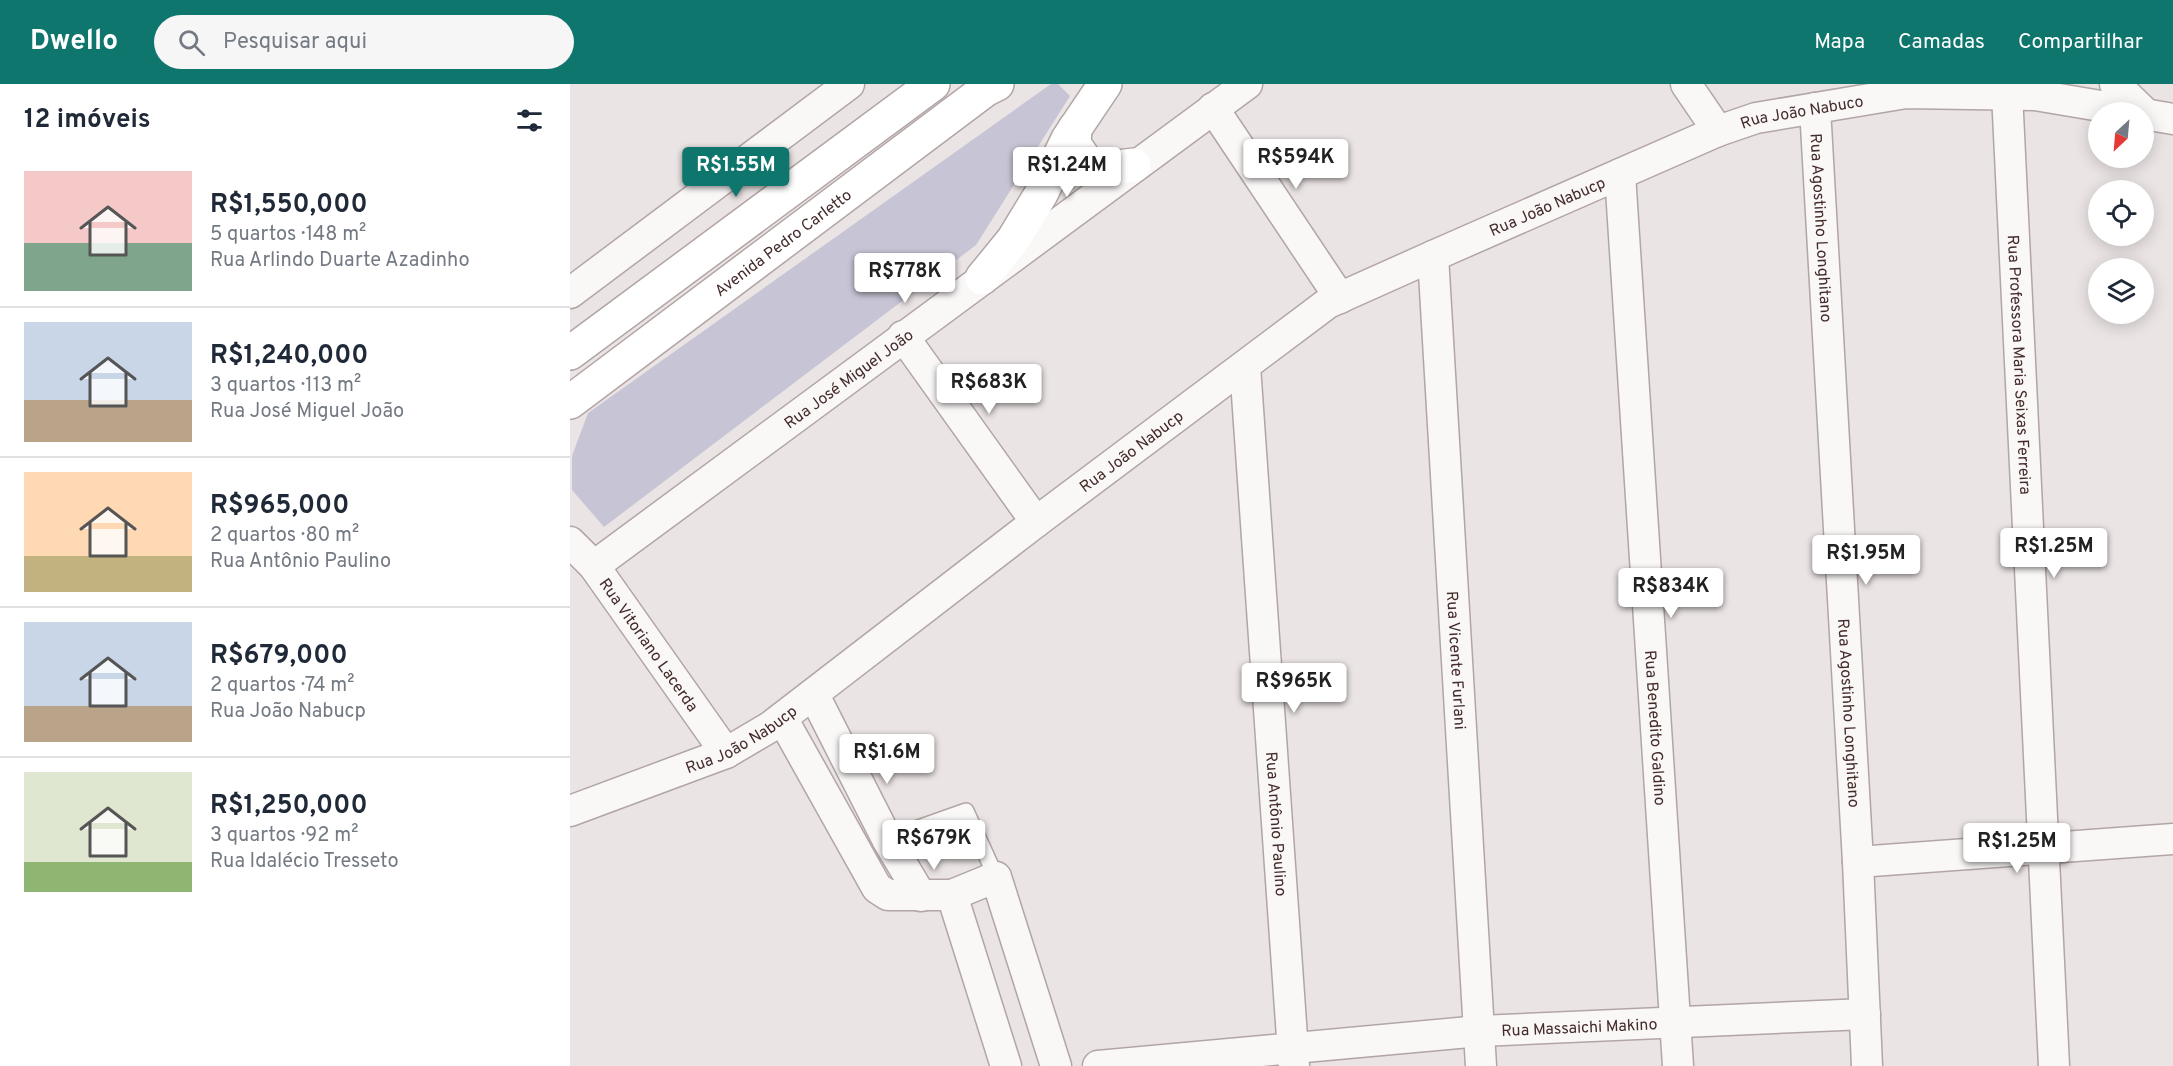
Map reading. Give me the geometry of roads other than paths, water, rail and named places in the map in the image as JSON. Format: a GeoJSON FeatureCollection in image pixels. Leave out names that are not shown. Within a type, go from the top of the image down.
{"type":"FeatureCollection","features":[{"type":"Feature","properties":{"kind":"main road"},"geometry":{"type":"LineString","coordinates":[[570,352],[933,84]]}},
{"type":"Feature","properties":{"kind":"main road","name":"Avenida Pedro Carletto"},"geometry":{"type":"LineString","coordinates":[[570,402],[985,90],[997,84]]}},
{"type":"Feature","properties":{"kind":"main road"},"geometry":{"type":"LineString","coordinates":[[981,278],[1013,240],[1075,128],[1105,84]]}},
{"type":"Feature","properties":{"kind":"main road"},"geometry":{"type":"LineString","coordinates":[[1075,128],[1074,144],[1090,167],[1109,168],[1134,165]]}},
{"type":"Feature","properties":{"kind":"street"},"geometry":{"type":"LineString","coordinates":[[570,293],[849,84]]}},
{"type":"Feature","properties":{"kind":"street","name":"Rua José Miguel João"},"geometry":{"type":"LineString","coordinates":[[594,566],[1134,165],[1247,84]]}},
{"type":"Feature","properties":{"kind":"street"},"geometry":{"type":"LineString","coordinates":[[1686,84],[1718,131]]}},
{"type":"Feature","properties":{"kind":"street"},"geometry":{"type":"LineString","coordinates":[[2115,84],[2135,102]]}},
{"type":"Feature","properties":{"kind":"street","name":"Rua João Nabuco"},"geometry":{"type":"LineString","coordinates":[[1718,131],[1756,118],[1906,93],[2031,90],[2088,102]]}},
{"type":"Feature","properties":{"kind":"street","name":"Rua Professora Maria Seixas Ferreira"},"geometry":{"type":"LineString","coordinates":[[2031,90],[2044,848],[2054,1066]]}},
{"type":"Feature","properties":{"kind":"street"},"geometry":{"type":"LineString","coordinates":[[1213,108],[1340,298]]}},
{"type":"Feature","properties":{"kind":"street","name":"Rua Agostinho Longhitano"},"geometry":{"type":"LineString","coordinates":[[1815,108],[1858,862],[1867,1066]]}},
{"type":"Feature","properties":{"kind":"street","name":"Rua João Nabucp"},"geometry":{"type":"LineString","coordinates":[[570,811],[726,753],[782,718],[1036,522],[1328,303],[1718,131]]}},
{"type":"Feature","properties":{"kind":"street","name":"Rua Benedito Galdino"},"geometry":{"type":"LineString","coordinates":[[1620,174],[1647,617],[1678,1066]]}},
{"type":"Feature","properties":{"kind":"street","name":"Rua Vicente Furlani"},"geometry":{"type":"LineString","coordinates":[[1433,256],[1481,1066]]}},
{"type":"Feature","properties":{"kind":"street"},"geometry":{"type":"LineString","coordinates":[[903,336],[1036,522]]}},
{"type":"Feature","properties":{"kind":"street","name":"Rua Antônio Paulino"},"geometry":{"type":"LineString","coordinates":[[1245,366],[1294,1057]]}},
{"type":"Feature","properties":{"kind":"street","name":"Rua Vitoriano Lacerda"},"geometry":{"type":"LineString","coordinates":[[570,542],[594,566],[726,753]]}},
{"type":"Feature","properties":{"kind":"street"},"geometry":{"type":"LineString","coordinates":[[814,695],[887,839],[921,896]]}},
{"type":"Feature","properties":{"kind":"street"},"geometry":{"type":"LineString","coordinates":[[782,718],[877,888],[888,895],[952,895],[996,877],[1056,1066]]}},
{"type":"Feature","properties":{"kind":"street"},"geometry":{"type":"LineString","coordinates":[[1858,862],[2173,839]]}},
{"type":"Feature","properties":{"kind":"street"},"geometry":{"type":"LineString","coordinates":[[952,895],[1006,1066]]}},
{"type":"Feature","properties":{"kind":"street","name":"Rua Massaichi Makino"},"geometry":{"type":"LineString","coordinates":[[1098,1066],[1294,1057],[1480,1031],[1865,1014]]}},
{"type":"Feature","properties":{"kind":"lane"},"geometry":{"type":"LineString","coordinates":[[887,839],[966,811],[996,877]]}}]}
